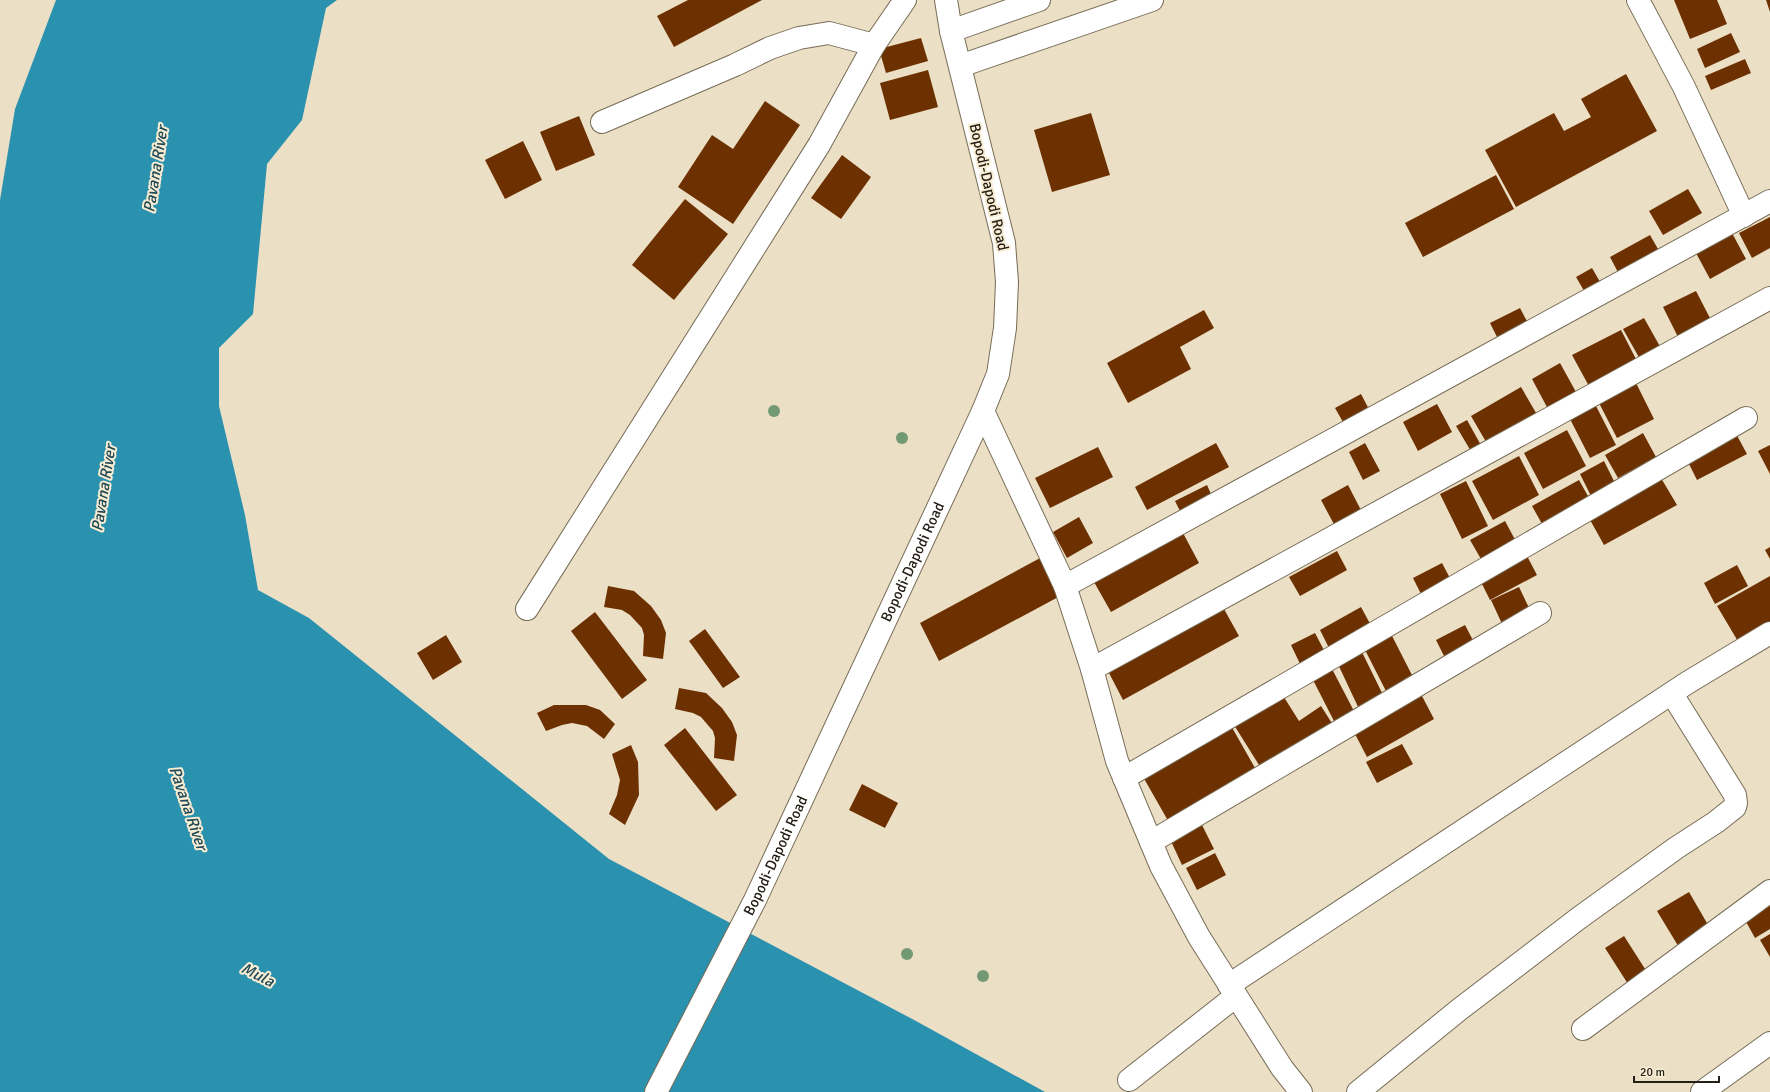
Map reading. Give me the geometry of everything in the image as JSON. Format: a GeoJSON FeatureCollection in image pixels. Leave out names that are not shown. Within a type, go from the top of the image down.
{"type":"FeatureCollection","features":[{"type":"Feature","properties":{"kind":"street"},"geometry":{"type":"LineString","coordinates":[[528,609],[819,145],[874,45],[905,0]]}},
{"type":"Feature","properties":{"kind":"street","name":"Bopodi-Dapodi Road"},"geometry":{"type":"LineString","coordinates":[[656,1092],[755,900],[983,411],[998,374],[1005,328],[1007,282],[1004,243],[951,31],[946,0]]}},
{"type":"Feature","properties":{"kind":"street"},"geometry":{"type":"LineString","coordinates":[[951,31],[1039,0]]}},
{"type":"Feature","properties":{"kind":"street"},"geometry":{"type":"LineString","coordinates":[[960,66],[1152,0]]}},
{"type":"Feature","properties":{"kind":"street"},"geometry":{"type":"LineString","coordinates":[[1638,0],[1684,87],[1744,216]]}},
{"type":"Feature","properties":{"kind":"street"},"geometry":{"type":"LineString","coordinates":[[602,122],[735,65],[770,48],[799,38],[829,33],[874,45]]}},
{"type":"Feature","properties":{"kind":"street"},"geometry":{"type":"LineString","coordinates":[[1066,586],[1770,201]]}},
{"type":"Feature","properties":{"kind":"street"},"geometry":{"type":"LineString","coordinates":[[1092,670],[1770,298]]}},
{"type":"Feature","properties":{"kind":"street"},"geometry":{"type":"LineString","coordinates":[[983,411],[1066,586],[1092,670],[1117,761],[1161,866],[1199,937],[1282,1068],[1301,1092]]}},
{"type":"Feature","properties":{"kind":"street"},"geometry":{"type":"LineString","coordinates":[[1124,778],[1746,418]]}},
{"type":"Feature","properties":{"kind":"street"},"geometry":{"type":"LineString","coordinates":[[1151,842],[1540,613]]}},
{"type":"Feature","properties":{"kind":"street"},"geometry":{"type":"LineString","coordinates":[[1129,1080],[1233,991],[1672,694],[1770,633]]}},
{"type":"Feature","properties":{"kind":"street"},"geometry":{"type":"LineString","coordinates":[[1358,1092],[1460,1009],[1579,918],[1676,848],[1716,822],[1735,806],[1735,795],[1672,694]]}},
{"type":"Feature","properties":{"kind":"street"},"geometry":{"type":"LineString","coordinates":[[1583,1029],[1770,891]]}},
{"type":"Feature","properties":{"kind":"street"},"geometry":{"type":"LineString","coordinates":[[1702,1092],[1770,1043]]}},
{"type":"Feature","properties":{"kind":"water"},"geometry":{"type":"Polygon","coordinates":[[[56,0],[337,0],[326,8],[302,120],[267,164],[253,314],[219,348],[219,406],[245,515],[258,590],[309,618],[609,859],[916,1021],[1045,1092],[0,1092],[0,200],[15,109],[56,0]]]}},
{"type":"Feature","properties":{"kind":"building"},"geometry":{"type":"Polygon","coordinates":[[[688,0],[762,0],[674,47],[657,16],[688,0]]]}},
{"type":"Feature","properties":{"kind":"building"},"geometry":{"type":"Polygon","coordinates":[[[1674,0],[1717,0],[1727,24],[1690,39],[1674,0]]]}},
{"type":"Feature","properties":{"kind":"building"},"geometry":{"type":"Polygon","coordinates":[[[1766,0],[1770,0],[1770,12],[1766,0]]]}},
{"type":"Feature","properties":{"kind":"building"},"geometry":{"type":"Polygon","coordinates":[[[1731,33],[1740,52],[1705,68],[1697,49],[1731,33]]]}},
{"type":"Feature","properties":{"kind":"building"},"geometry":{"type":"Polygon","coordinates":[[[921,38],[928,61],[886,73],[879,49],[921,38]]]}},
{"type":"Feature","properties":{"kind":"building"},"geometry":{"type":"Polygon","coordinates":[[[1745,59],[1751,73],[1711,90],[1705,76],[1745,59]]]}},
{"type":"Feature","properties":{"kind":"building"},"geometry":{"type":"Polygon","coordinates":[[[928,70],[938,107],[890,120],[880,83],[928,70]]]}},
{"type":"Feature","properties":{"kind":"building"},"geometry":{"type":"Polygon","coordinates":[[[1626,74],[1657,131],[1516,207],[1485,150],[1554,113],[1564,131],[1591,117],[1581,99],[1626,74]]]}},
{"type":"Feature","properties":{"kind":"building"},"geometry":{"type":"Polygon","coordinates":[[[765,101],[800,125],[733,224],[678,187],[712,135],[733,149],[765,101]]]}},
{"type":"Feature","properties":{"kind":"building"},"geometry":{"type":"Polygon","coordinates":[[[1091,113],[1110,175],[1052,192],[1034,130],[1091,113]]]}},
{"type":"Feature","properties":{"kind":"building"},"geometry":{"type":"Polygon","coordinates":[[[579,116],[595,155],[556,171],[540,132],[579,116]]]}},
{"type":"Feature","properties":{"kind":"building"},"geometry":{"type":"Polygon","coordinates":[[[523,141],[542,180],[505,199],[485,160],[523,141]]]}},
{"type":"Feature","properties":{"kind":"building"},"geometry":{"type":"Polygon","coordinates":[[[842,155],[871,177],[841,219],[811,198],[842,155]]]}},
{"type":"Feature","properties":{"kind":"building"},"geometry":{"type":"Polygon","coordinates":[[[1496,175],[1514,209],[1423,257],[1405,223],[1496,175]]]}},
{"type":"Feature","properties":{"kind":"building"},"geometry":{"type":"Polygon","coordinates":[[[1688,189],[1702,213],[1663,235],[1649,211],[1688,189]]]}},
{"type":"Feature","properties":{"kind":"building"},"geometry":{"type":"Polygon","coordinates":[[[685,199],[728,234],[674,300],[632,265],[685,199]]]}},
{"type":"Feature","properties":{"kind":"building"},"geometry":{"type":"Polygon","coordinates":[[[1770,217],[1770,248],[1752,258],[1739,233],[1770,217]]]}},
{"type":"Feature","properties":{"kind":"building"},"geometry":{"type":"Polygon","coordinates":[[[1732,233],[1746,259],[1710,279],[1696,253],[1732,233]]]}},
{"type":"Feature","properties":{"kind":"building"},"geometry":{"type":"Polygon","coordinates":[[[1650,235],[1662,256],[1621,278],[1610,257],[1650,235]]]}},
{"type":"Feature","properties":{"kind":"building"},"geometry":{"type":"Polygon","coordinates":[[[1592,268],[1603,287],[1587,296],[1576,277],[1592,268]]]}},
{"type":"Feature","properties":{"kind":"building"},"geometry":{"type":"Polygon","coordinates":[[[1696,291],[1711,320],[1678,337],[1663,307],[1696,291]]]}},
{"type":"Feature","properties":{"kind":"building"},"geometry":{"type":"Polygon","coordinates":[[[1520,308],[1530,327],[1500,343],[1490,323],[1520,308]]]}},
{"type":"Feature","properties":{"kind":"building"},"geometry":{"type":"Polygon","coordinates":[[[1204,310],[1214,328],[1180,347],[1191,369],[1128,403],[1107,363],[1204,310]]]}},
{"type":"Feature","properties":{"kind":"building"},"geometry":{"type":"Polygon","coordinates":[[[1644,318],[1662,350],[1641,361],[1623,329],[1644,318]]]}},
{"type":"Feature","properties":{"kind":"building"},"geometry":{"type":"Polygon","coordinates":[[[1621,330],[1638,363],[1590,388],[1572,355],[1621,330]]]}},
{"type":"Feature","properties":{"kind":"building"},"geometry":{"type":"Polygon","coordinates":[[[1560,363],[1576,392],[1548,409],[1532,379],[1560,363]]]}},
{"type":"Feature","properties":{"kind":"building"},"geometry":{"type":"Polygon","coordinates":[[[1636,383],[1654,419],[1617,438],[1598,401],[1636,383]]]}},
{"type":"Feature","properties":{"kind":"building"},"geometry":{"type":"Polygon","coordinates":[[[1521,387],[1539,418],[1489,447],[1471,416],[1521,387]]]}},
{"type":"Feature","properties":{"kind":"building"},"geometry":{"type":"Polygon","coordinates":[[[1361,394],[1372,415],[1347,429],[1335,408],[1361,394]]]}},
{"type":"Feature","properties":{"kind":"building"},"geometry":{"type":"Polygon","coordinates":[[[1437,404],[1452,432],[1418,451],[1403,422],[1437,404]]]}},
{"type":"Feature","properties":{"kind":"building"},"geometry":{"type":"Polygon","coordinates":[[[1596,406],[1616,445],[1590,458],[1570,419],[1596,406]]]}},
{"type":"Feature","properties":{"kind":"building"},"geometry":{"type":"Polygon","coordinates":[[[1467,420],[1482,447],[1472,453],[1456,426],[1467,420]]]}},
{"type":"Feature","properties":{"kind":"building"},"geometry":{"type":"Polygon","coordinates":[[[1567,430],[1586,466],[1543,489],[1524,453],[1567,430]]]}},
{"type":"Feature","properties":{"kind":"building"},"geometry":{"type":"Polygon","coordinates":[[[1734,430],[1747,454],[1697,480],[1685,456],[1734,430]]]}},
{"type":"Feature","properties":{"kind":"building"},"geometry":{"type":"Polygon","coordinates":[[[1643,433],[1656,457],[1618,478],[1605,455],[1643,433]]]}},
{"type":"Feature","properties":{"kind":"building"},"geometry":{"type":"Polygon","coordinates":[[[1216,443],[1229,467],[1147,510],[1135,487],[1216,443]]]}},
{"type":"Feature","properties":{"kind":"building"},"geometry":{"type":"Polygon","coordinates":[[[1365,443],[1380,471],[1363,480],[1349,452],[1365,443]]]}},
{"type":"Feature","properties":{"kind":"building"},"geometry":{"type":"Polygon","coordinates":[[[1770,445],[1770,474],[1758,451],[1770,445]]]}},
{"type":"Feature","properties":{"kind":"building"},"geometry":{"type":"Polygon","coordinates":[[[1098,447],[1113,477],[1050,508],[1035,478],[1098,447]]]}},
{"type":"Feature","properties":{"kind":"building"},"geometry":{"type":"Polygon","coordinates":[[[1519,456],[1539,495],[1493,520],[1472,481],[1519,456]]]}},
{"type":"Feature","properties":{"kind":"building"},"geometry":{"type":"Polygon","coordinates":[[[1604,461],[1618,489],[1594,502],[1580,474],[1604,461]]]}},
{"type":"Feature","properties":{"kind":"building"},"geometry":{"type":"Polygon","coordinates":[[[1661,478],[1677,505],[1604,545],[1589,518],[1661,478]]]}},
{"type":"Feature","properties":{"kind":"building"},"geometry":{"type":"Polygon","coordinates":[[[1579,480],[1593,505],[1546,531],[1532,506],[1579,480]]]}},
{"type":"Feature","properties":{"kind":"building"},"geometry":{"type":"Polygon","coordinates":[[[1466,481],[1488,526],[1462,539],[1440,494],[1466,481]]]}},
{"type":"Feature","properties":{"kind":"building"},"geometry":{"type":"Polygon","coordinates":[[[1207,485],[1215,503],[1184,519],[1175,501],[1207,485]]]}},
{"type":"Feature","properties":{"kind":"building"},"geometry":{"type":"Polygon","coordinates":[[[1348,485],[1363,514],[1336,528],[1321,500],[1348,485]]]}},
{"type":"Feature","properties":{"kind":"building"},"geometry":{"type":"Polygon","coordinates":[[[1079,517],[1093,543],[1067,558],[1053,532],[1079,517]]]}},
{"type":"Feature","properties":{"kind":"building"},"geometry":{"type":"Polygon","coordinates":[[[1505,521],[1519,547],[1485,566],[1470,540],[1505,521]]]}},
{"type":"Feature","properties":{"kind":"building"},"geometry":{"type":"Polygon","coordinates":[[[1183,533],[1199,563],[1111,612],[1094,582],[1183,533]]]}},
{"type":"Feature","properties":{"kind":"building"},"geometry":{"type":"Polygon","coordinates":[[[1770,547],[1770,559],[1765,550],[1770,547]]]}},
{"type":"Feature","properties":{"kind":"building"},"geometry":{"type":"Polygon","coordinates":[[[1337,551],[1347,570],[1300,596],[1289,577],[1337,551]]]}},
{"type":"Feature","properties":{"kind":"building"},"geometry":{"type":"Polygon","coordinates":[[[1527,556],[1537,575],[1490,600],[1480,580],[1527,556]]]}},
{"type":"Feature","properties":{"kind":"building"},"geometry":{"type":"Polygon","coordinates":[[[1042,557],[1062,595],[939,661],[920,623],[1042,557]]]}},
{"type":"Feature","properties":{"kind":"building"},"geometry":{"type":"Polygon","coordinates":[[[1442,563],[1452,582],[1422,596],[1413,578],[1442,563]]]}},
{"type":"Feature","properties":{"kind":"building"},"geometry":{"type":"Polygon","coordinates":[[[1737,565],[1748,586],[1715,604],[1704,583],[1737,565]]]}},
{"type":"Feature","properties":{"kind":"building"},"geometry":{"type":"Polygon","coordinates":[[[1770,576],[1770,625],[1739,643],[1717,606],[1770,576]]]}},
{"type":"Feature","properties":{"kind":"building"},"geometry":{"type":"Polygon","coordinates":[[[608,586],[634,591],[651,606],[661,620],[666,633],[663,659],[643,656],[644,635],[642,628],[630,615],[622,610],[604,607],[608,586]]]}},
{"type":"Feature","properties":{"kind":"building"},"geometry":{"type":"Polygon","coordinates":[[[1519,587],[1531,612],[1503,626],[1491,600],[1519,587]]]}},
{"type":"Feature","properties":{"kind":"building"},"geometry":{"type":"Polygon","coordinates":[[[1361,607],[1374,631],[1332,654],[1320,630],[1361,607]]]}},
{"type":"Feature","properties":{"kind":"building"},"geometry":{"type":"Polygon","coordinates":[[[1224,609],[1239,636],[1123,700],[1109,673],[1224,609]]]}},
{"type":"Feature","properties":{"kind":"building"},"geometry":{"type":"Polygon","coordinates":[[[595,612],[647,680],[622,699],[571,631],[595,612]]]}},
{"type":"Feature","properties":{"kind":"building"},"geometry":{"type":"Polygon","coordinates":[[[1465,625],[1477,648],[1447,662],[1436,640],[1465,625]]]}},
{"type":"Feature","properties":{"kind":"building"},"geometry":{"type":"Polygon","coordinates":[[[705,629],[740,677],[723,688],[689,641],[705,629]]]}},
{"type":"Feature","properties":{"kind":"building"},"geometry":{"type":"Polygon","coordinates":[[[1390,632],[1414,679],[1387,693],[1363,646],[1390,632]]]}},
{"type":"Feature","properties":{"kind":"building"},"geometry":{"type":"Polygon","coordinates":[[[1315,633],[1327,656],[1302,668],[1291,645],[1315,633]]]}},
{"type":"Feature","properties":{"kind":"building"},"geometry":{"type":"Polygon","coordinates":[[[446,635],[462,662],[433,680],[417,653],[446,635]]]}},
{"type":"Feature","properties":{"kind":"building"},"geometry":{"type":"Polygon","coordinates":[[[1360,648],[1385,699],[1360,711],[1336,660],[1360,648]]]}},
{"type":"Feature","properties":{"kind":"building"},"geometry":{"type":"Polygon","coordinates":[[[1331,667],[1355,713],[1335,723],[1312,678],[1331,667]]]}},
{"type":"Feature","properties":{"kind":"building"},"geometry":{"type":"Polygon","coordinates":[[[679,688],[706,693],[722,708],[732,722],[737,735],[734,761],[714,758],[715,738],[713,731],[701,717],[693,713],[675,709],[679,688]]]}},
{"type":"Feature","properties":{"kind":"building"},"geometry":{"type":"Polygon","coordinates":[[[1282,694],[1299,721],[1321,706],[1335,728],[1264,773],[1234,725],[1282,694]]]}},
{"type":"Feature","properties":{"kind":"building"},"geometry":{"type":"Polygon","coordinates":[[[1422,696],[1434,719],[1367,757],[1355,734],[1422,696]]]}},
{"type":"Feature","properties":{"kind":"building"},"geometry":{"type":"Polygon","coordinates":[[[554,705],[586,705],[600,710],[615,724],[604,739],[587,726],[572,723],[546,731],[537,713],[554,705]]]}},
{"type":"Feature","properties":{"kind":"building"},"geometry":{"type":"Polygon","coordinates":[[[1230,724],[1259,775],[1171,826],[1142,775],[1230,724]]]}},
{"type":"Feature","properties":{"kind":"building"},"geometry":{"type":"Polygon","coordinates":[[[685,728],[737,795],[716,811],[664,745],[685,728]]]}},
{"type":"Feature","properties":{"kind":"building"},"geometry":{"type":"Polygon","coordinates":[[[1402,744],[1413,764],[1377,783],[1366,762],[1402,744]]]}},
{"type":"Feature","properties":{"kind":"building"},"geometry":{"type":"Polygon","coordinates":[[[631,745],[638,762],[639,795],[625,825],[609,814],[617,795],[620,780],[612,754],[631,745]]]}},
{"type":"Feature","properties":{"kind":"building"},"geometry":{"type":"Polygon","coordinates":[[[862,784],[898,803],[885,828],[849,810],[862,784]]]}},
{"type":"Feature","properties":{"kind":"building"},"geometry":{"type":"Polygon","coordinates":[[[1201,823],[1214,849],[1182,865],[1170,839],[1201,823]]]}},
{"type":"Feature","properties":{"kind":"building"},"geometry":{"type":"Polygon","coordinates":[[[1215,853],[1226,875],[1197,890],[1186,868],[1215,853]]]}},
{"type":"Feature","properties":{"kind":"building"},"geometry":{"type":"Polygon","coordinates":[[[1689,892],[1711,930],[1680,949],[1657,911],[1689,892]]]}},
{"type":"Feature","properties":{"kind":"building"},"geometry":{"type":"Polygon","coordinates":[[[1770,903],[1770,929],[1755,938],[1744,918],[1770,903]]]}},
{"type":"Feature","properties":{"kind":"building"},"geometry":{"type":"Polygon","coordinates":[[[1770,934],[1770,957],[1760,940],[1770,934]]]}},
{"type":"Feature","properties":{"kind":"building"},"geometry":{"type":"Polygon","coordinates":[[[1624,936],[1647,972],[1628,984],[1605,948],[1624,936]]]}},
{"type":"Feature","properties":{"kind":"water label","name":"Pavana River"},"geometry":{"type":"Point","coordinates":[155,169]}},
{"type":"Feature","properties":{"kind":"water label","name":"Pavana River"},"geometry":{"type":"Point","coordinates":[103,488]}},
{"type":"Feature","properties":{"kind":"water label","name":"Pavana River"},"geometry":{"type":"Point","coordinates":[189,808]}},
{"type":"Feature","properties":{"kind":"water label","name":"Mula"},"geometry":{"type":"Point","coordinates":[258,974]}}]}
